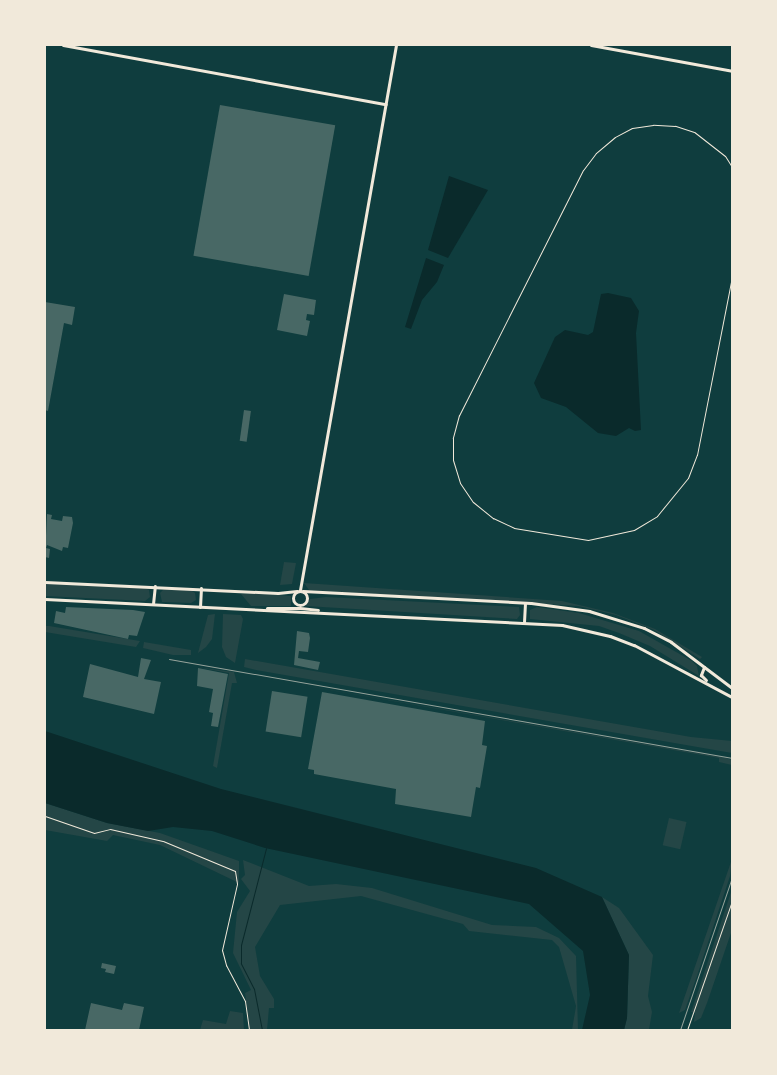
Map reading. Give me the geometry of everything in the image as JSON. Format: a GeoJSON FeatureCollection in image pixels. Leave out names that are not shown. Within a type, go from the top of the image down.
{"type":"FeatureCollection","features":[{"type":"Feature","properties":{"kind":"street"},"geometry":{"type":"LineString","coordinates":[[63,45],[386,104]]}},
{"type":"Feature","properties":{"kind":"street"},"geometry":{"type":"LineString","coordinates":[[299,608],[293,601],[300,591],[396,45]]}},
{"type":"Feature","properties":{"kind":"street"},"geometry":{"type":"LineString","coordinates":[[591,45],[732,71]]}},
{"type":"Feature","properties":{"kind":"street"},"geometry":{"type":"LineString","coordinates":[[45,582],[278,593],[300,591],[562,606],[620,620],[671,642],[732,688]]}},
{"type":"Feature","properties":{"kind":"street"},"geometry":{"type":"LineString","coordinates":[[153,604],[155,586]]}},
{"type":"Feature","properties":{"kind":"street"},"geometry":{"type":"LineString","coordinates":[[200,607],[201,588]]}},
{"type":"Feature","properties":{"kind":"street"},"geometry":{"type":"LineString","coordinates":[[299,608],[306,601],[300,591]]}},
{"type":"Feature","properties":{"kind":"street"},"geometry":{"type":"LineString","coordinates":[[45,599],[336,612],[562,625],[610,636],[651,653],[732,697]]}},
{"type":"Feature","properties":{"kind":"street"},"geometry":{"type":"LineString","coordinates":[[524,622],[525,603]]}},
{"type":"Feature","properties":{"kind":"street"},"geometry":{"type":"LineString","coordinates":[[253,609],[299,608],[336,612]]}},
{"type":"Feature","properties":{"kind":"street"},"geometry":{"type":"LineString","coordinates":[[704,667],[701,672],[703,678],[722,692]]}},
{"type":"Feature","properties":{"kind":"path"},"geometry":{"type":"LineString","coordinates":[[732,167],[720,151],[694,132],[675,126],[653,124],[632,128],[615,137],[596,153],[583,170],[459,415],[453,438],[453,460],[460,482],[473,502],[492,518],[514,528],[588,540],[634,530],[657,516],[688,478],[697,455],[732,276]]}},
{"type":"Feature","properties":{"kind":"path"},"geometry":{"type":"LineString","coordinates":[[45,816],[94,833],[110,829],[163,841],[234,871],[238,884],[223,940],[224,959],[245,1001],[249,1030]]}},
{"type":"Feature","properties":{"kind":"path"},"geometry":{"type":"LineString","coordinates":[[687,1030],[732,901]]}},
{"type":"Feature","properties":{"kind":"shaded area"},"geometry":{"type":"Polygon","coordinates":[[[449,176],[488,190],[448,258],[428,250],[449,176]]]}},
{"type":"Feature","properties":{"kind":"shaded area"},"geometry":{"type":"Polygon","coordinates":[[[426,258],[444,265],[437,282],[422,300],[411,329],[405,327],[426,258]]]}},
{"type":"Feature","properties":{"kind":"shaded area"},"geometry":{"type":"Polygon","coordinates":[[[608,293],[631,298],[639,311],[636,333],[641,430],[635,431],[629,428],[616,436],[598,433],[566,407],[541,398],[534,383],[555,337],[565,330],[588,335],[593,332],[601,294],[608,293]]]}},
{"type":"Feature","properties":{"kind":"shaded area"},"geometry":{"type":"Polygon","coordinates":[[[284,562],[296,563],[292,584],[280,585],[284,562]]]}},
{"type":"Feature","properties":{"kind":"shaded area"},"geometry":{"type":"Polygon","coordinates":[[[45,583],[144,588],[149,590],[150,597],[145,601],[45,596],[45,583]]]}},
{"type":"Feature","properties":{"kind":"shaded area"},"geometry":{"type":"Polygon","coordinates":[[[304,583],[562,601],[613,613],[655,629],[702,657],[700,659],[654,630],[616,615],[578,606],[309,590],[304,583]]]}},
{"type":"Feature","properties":{"kind":"shaded area"},"geometry":{"type":"Polygon","coordinates":[[[164,589],[191,590],[195,593],[196,600],[191,603],[162,602],[160,593],[164,589]]]}},
{"type":"Feature","properties":{"kind":"shaded area"},"geometry":{"type":"Polygon","coordinates":[[[256,593],[291,596],[291,606],[251,606],[241,594],[256,593]]]}},
{"type":"Feature","properties":{"kind":"shaded area"},"geometry":{"type":"Polygon","coordinates":[[[326,597],[519,607],[520,615],[517,619],[306,606],[310,599],[326,597]]]}},
{"type":"Feature","properties":{"kind":"shaded area"},"geometry":{"type":"Polygon","coordinates":[[[537,607],[579,613],[639,631],[692,661],[697,666],[699,676],[650,646],[599,626],[530,619],[530,610],[537,607]]]}},
{"type":"Feature","properties":{"kind":"shaded area"},"geometry":{"type":"Polygon","coordinates":[[[215,614],[212,639],[198,653],[208,615],[215,614]]]}},
{"type":"Feature","properties":{"kind":"shaded area"},"geometry":{"type":"Polygon","coordinates":[[[223,614],[241,615],[243,619],[235,663],[226,657],[222,647],[223,614]]]}},
{"type":"Feature","properties":{"kind":"shaded area"},"geometry":{"type":"Polygon","coordinates":[[[46,626],[140,641],[136,647],[45,632],[46,626]]]}},
{"type":"Feature","properties":{"kind":"shaded area"},"geometry":{"type":"Polygon","coordinates":[[[144,642],[191,650],[191,655],[173,655],[143,648],[144,642]]]}},
{"type":"Feature","properties":{"kind":"shaded area"},"geometry":{"type":"Polygon","coordinates":[[[245,659],[691,737],[732,741],[732,753],[256,670],[244,667],[245,659]]]}},
{"type":"Feature","properties":{"kind":"shaded area"},"geometry":{"type":"Polygon","coordinates":[[[197,667],[234,672],[237,683],[232,683],[217,768],[213,766],[229,673],[197,667]]]}},
{"type":"Feature","properties":{"kind":"shaded area"},"geometry":{"type":"Polygon","coordinates":[[[249,676],[726,758],[732,760],[732,765],[719,762],[719,758],[249,676]]]}},
{"type":"Feature","properties":{"kind":"shaded area"},"geometry":{"type":"Polygon","coordinates":[[[45,731],[221,789],[536,868],[602,897],[629,955],[627,1018],[624,1030],[582,1030],[590,995],[583,951],[529,904],[265,848],[212,831],[173,827],[148,831],[107,823],[45,803],[45,731]]]}},
{"type":"Feature","properties":{"kind":"shaded area"},"geometry":{"type":"Polygon","coordinates":[[[45,803],[107,823],[160,833],[239,861],[239,883],[160,845],[113,835],[107,841],[45,830],[45,803]]]}},
{"type":"Feature","properties":{"kind":"shaded area"},"geometry":{"type":"Polygon","coordinates":[[[669,818],[687,822],[680,849],[663,845],[669,818]]]}},
{"type":"Feature","properties":{"kind":"shaded area"},"geometry":{"type":"Polygon","coordinates":[[[732,859],[730,876],[697,976],[685,1010],[679,1013],[732,859]]]}},
{"type":"Feature","properties":{"kind":"shaded area"},"geometry":{"type":"Polygon","coordinates":[[[243,860],[309,886],[336,884],[372,888],[492,925],[536,927],[559,938],[576,956],[578,1030],[572,1030],[576,1006],[559,947],[552,940],[469,931],[463,924],[361,896],[280,905],[255,947],[260,976],[274,999],[274,1008],[269,1008],[267,1030],[250,1030],[245,993],[251,990],[233,953],[237,912],[250,891],[241,879],[245,875],[243,860]]]}},
{"type":"Feature","properties":{"kind":"shaded area"},"geometry":{"type":"Polygon","coordinates":[[[732,889],[732,930],[701,1018],[694,1022],[695,1013],[691,1012],[732,889]]]}},
{"type":"Feature","properties":{"kind":"shaded area"},"geometry":{"type":"Polygon","coordinates":[[[602,897],[619,908],[653,955],[648,996],[652,1012],[649,1030],[624,1030],[627,1018],[629,955],[602,897]]]}},
{"type":"Feature","properties":{"kind":"shaded area"},"geometry":{"type":"Polygon","coordinates":[[[230,1011],[243,1013],[244,1030],[200,1030],[203,1020],[226,1024],[230,1011]]]}},
{"type":"Feature","properties":{"kind":"building"},"geometry":{"type":"Polygon","coordinates":[[[220,105],[335,125],[309,276],[193,256],[220,105]]]}},
{"type":"Feature","properties":{"kind":"building"},"geometry":{"type":"Polygon","coordinates":[[[284,294],[316,300],[314,315],[307,314],[306,320],[310,321],[307,336],[277,330],[284,294]]]}},
{"type":"Feature","properties":{"kind":"building"},"geometry":{"type":"Polygon","coordinates":[[[45,302],[75,307],[72,325],[64,323],[48,411],[45,410],[45,302]]]}},
{"type":"Feature","properties":{"kind":"building"},"geometry":{"type":"Polygon","coordinates":[[[244,410],[251,411],[247,442],[240,441],[244,410]]]}},
{"type":"Feature","properties":{"kind":"building"},"geometry":{"type":"Polygon","coordinates":[[[47,514],[52,515],[51,519],[62,521],[63,516],[72,517],[73,523],[68,548],[63,547],[62,551],[47,545],[46,548],[50,549],[49,558],[45,557],[47,514]]]}},
{"type":"Feature","properties":{"kind":"building"},"geometry":{"type":"Polygon","coordinates":[[[66,607],[145,612],[137,636],[129,635],[128,639],[54,623],[56,611],[65,613],[66,607]]]}},
{"type":"Feature","properties":{"kind":"building"},"geometry":{"type":"Polygon","coordinates":[[[297,631],[309,633],[310,638],[308,652],[299,651],[298,658],[320,662],[318,670],[294,665],[297,631]]]}},
{"type":"Feature","properties":{"kind":"building"},"geometry":{"type":"Polygon","coordinates":[[[141,658],[151,660],[144,679],[161,682],[154,714],[83,697],[90,664],[138,677],[141,658]]]}},
{"type":"Feature","properties":{"kind":"building"},"geometry":{"type":"Polygon","coordinates":[[[198,668],[228,674],[218,727],[211,726],[213,713],[209,712],[213,689],[197,686],[198,668]]]}},
{"type":"Feature","properties":{"kind":"building"},"geometry":{"type":"Polygon","coordinates":[[[272,691],[308,697],[301,737],[266,731],[272,691]]]}},
{"type":"Feature","properties":{"kind":"building"},"geometry":{"type":"Polygon","coordinates":[[[322,692],[485,721],[482,745],[487,746],[480,788],[476,787],[471,817],[395,804],[396,789],[314,774],[314,770],[308,769],[322,692]]]}},
{"type":"Feature","properties":{"kind":"building"},"geometry":{"type":"Polygon","coordinates":[[[102,963],[116,966],[114,974],[105,972],[106,969],[101,968],[102,963]]]}},
{"type":"Feature","properties":{"kind":"building"},"geometry":{"type":"Polygon","coordinates":[[[91,1003],[122,1010],[124,1003],[144,1007],[139,1030],[85,1030],[91,1003]]]}},
{"type":"Feature","properties":{"kind":"waterway"},"geometry":{"type":"LineString","coordinates":[[262,1030],[254,989],[241,963],[241,945],[266,848]]}},
{"type":"Feature","properties":{"kind":"tram line"},"geometry":{"type":"LineString","coordinates":[[169,659],[732,758]]}},
{"type":"Feature","properties":{"kind":"tram line"},"geometry":{"type":"LineString","coordinates":[[680,1030],[732,877]]}}]}
